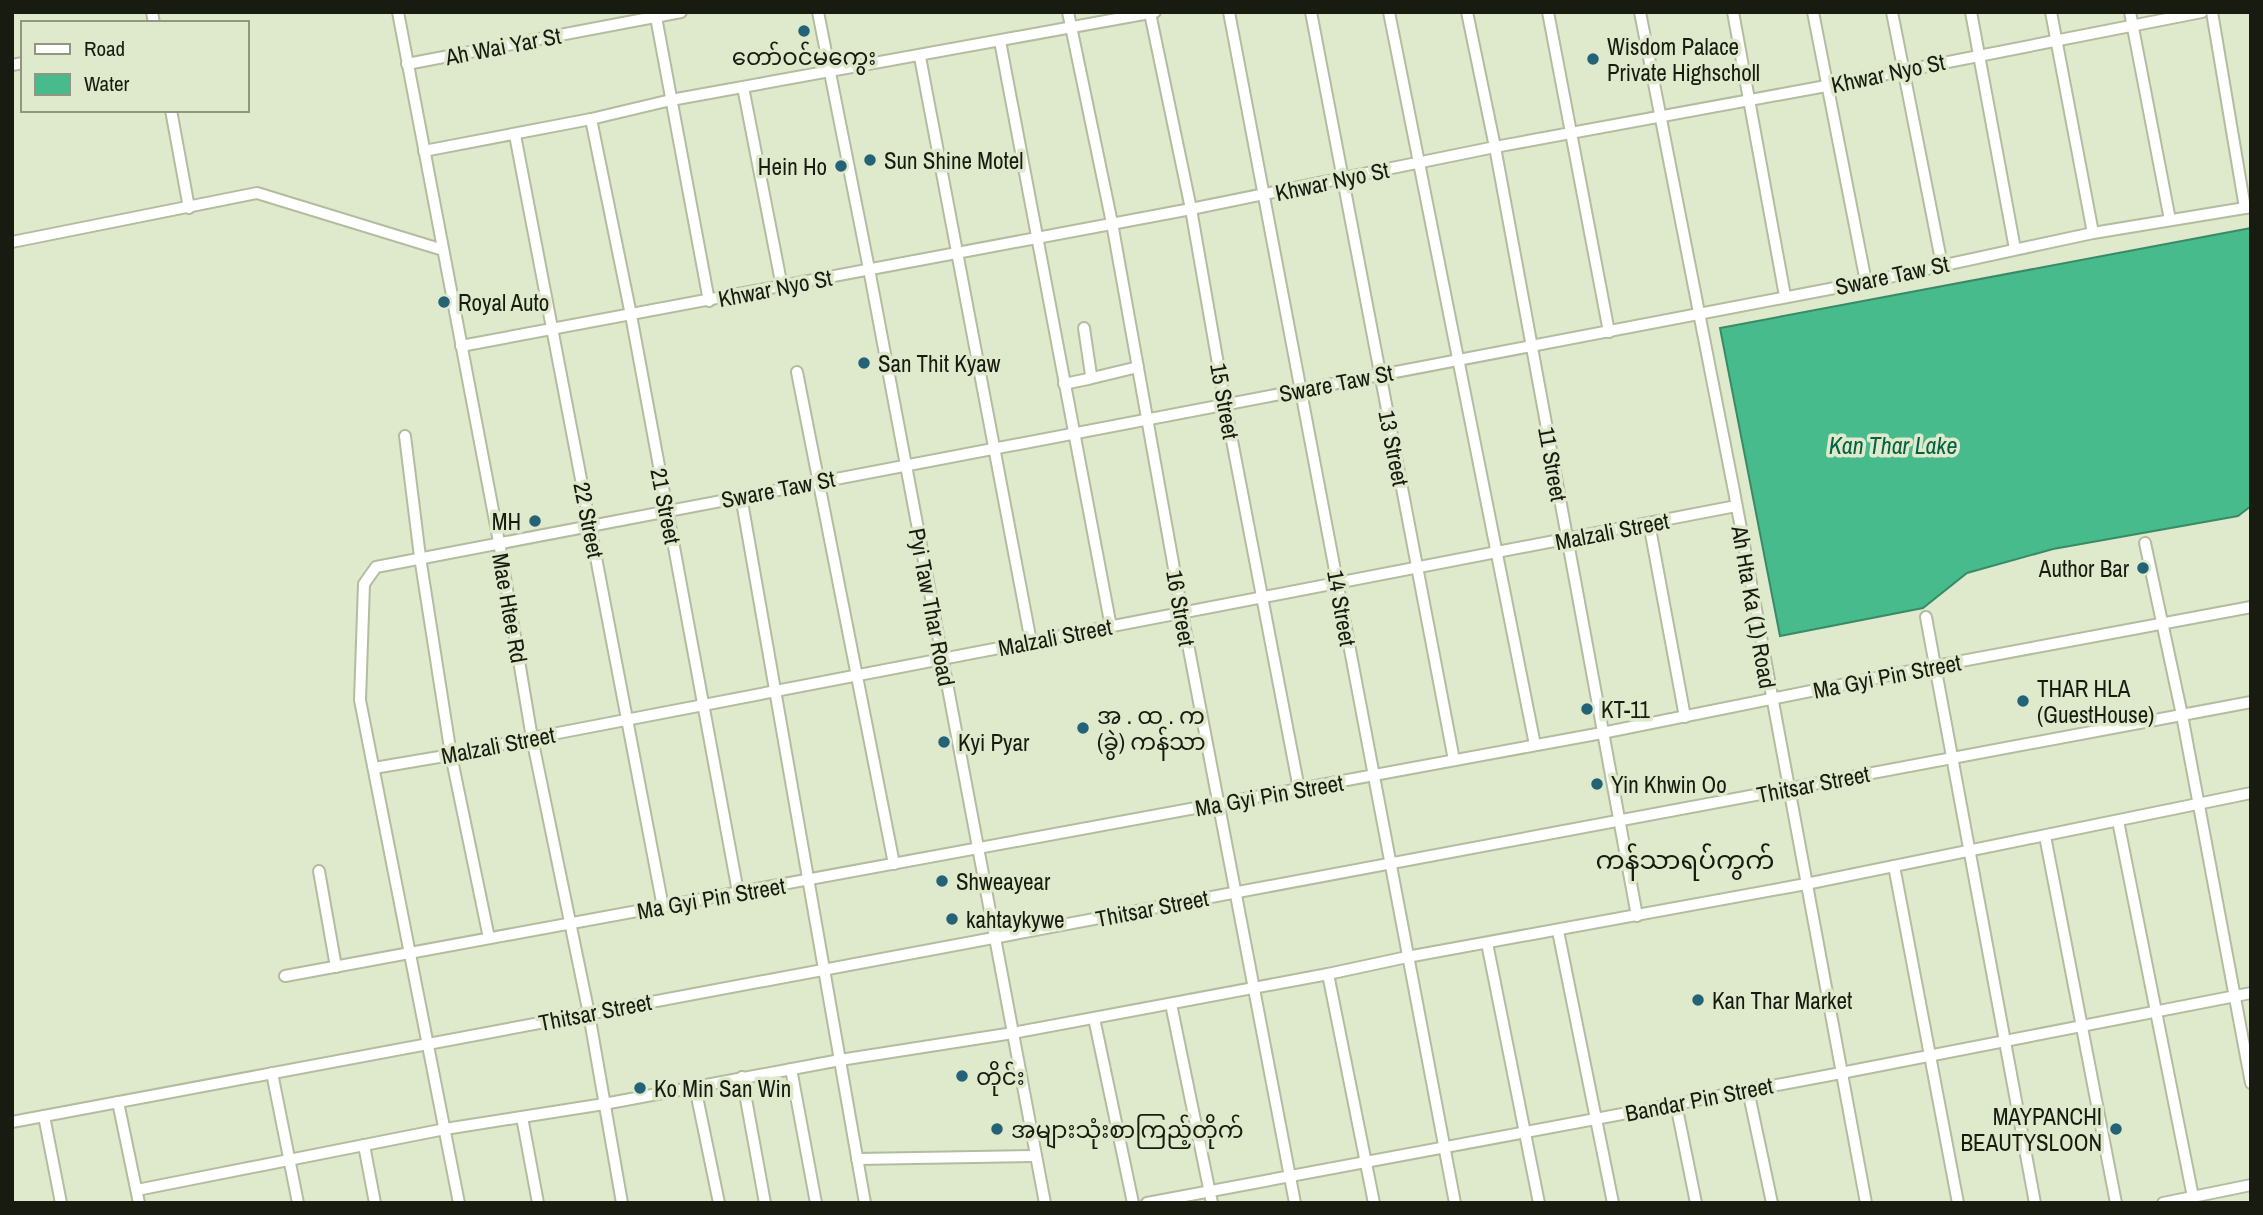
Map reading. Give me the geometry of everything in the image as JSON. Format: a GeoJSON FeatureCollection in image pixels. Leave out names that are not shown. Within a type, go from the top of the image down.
{"type":"FeatureCollection","features":[{"type":"Feature","properties":{"kind":"street","name":"Mae Htee Rd"},"geometry":{"type":"LineString","coordinates":[[398,12],[499,542],[532,738],[589,1014],[622,1203]]}},
{"type":"Feature","properties":{"kind":"street","name":"Ah Wai Yar St"},"geometry":{"type":"LineString","coordinates":[[407,64],[681,12]]}},
{"type":"Feature","properties":{"kind":"street","name":"Pyi Taw Thar Road"},"geometry":{"type":"LineString","coordinates":[[818,12],[1045,1203]]}},
{"type":"Feature","properties":{"kind":"street","name":"16 Street"},"geometry":{"type":"LineString","coordinates":[[1068,12],[1112,223],[1182,613],[1295,1203]]}},
{"type":"Feature","properties":{"kind":"street","name":"14 Street"},"geometry":{"type":"LineString","coordinates":[[1229,12],[1266,194],[1300,390],[1455,1203]]}},
{"type":"Feature","properties":{"kind":"street","name":"13 Street"},"geometry":{"type":"LineString","coordinates":[[1311,12],[1454,760]]}},
{"type":"Feature","properties":{"kind":"street"},"geometry":{"type":"LineString","coordinates":[[1389,12],[1535,746]]}},
{"type":"Feature","properties":{"kind":"street","name":"11 Street"},"geometry":{"type":"LineString","coordinates":[[1467,12],[1495,147],[1637,916]]}},
{"type":"Feature","properties":{"kind":"street"},"geometry":{"type":"LineString","coordinates":[[1548,12],[1609,332]]}},
{"type":"Feature","properties":{"kind":"street","name":"Ah Hta Ka (1) Road"},"geometry":{"type":"LineString","coordinates":[[1640,12],[1700,314],[1866,1203]]}},
{"type":"Feature","properties":{"kind":"street"},"geometry":{"type":"LineString","coordinates":[[1733,12],[1785,296]]}},
{"type":"Feature","properties":{"kind":"street"},"geometry":{"type":"LineString","coordinates":[[1813,12],[1866,282]]}},
{"type":"Feature","properties":{"kind":"street"},"geometry":{"type":"LineString","coordinates":[[1892,12],[1901,70],[1942,265]]}},
{"type":"Feature","properties":{"kind":"street"},"geometry":{"type":"LineString","coordinates":[[1971,12],[2015,249]]}},
{"type":"Feature","properties":{"kind":"street"},"geometry":{"type":"LineString","coordinates":[[2051,12],[2093,233]]}},
{"type":"Feature","properties":{"kind":"street"},"geometry":{"type":"LineString","coordinates":[[2130,12],[2170,220]]}},
{"type":"Feature","properties":{"kind":"street","name":"Khwar Nyo St"},"geometry":{"type":"LineString","coordinates":[[461,346],[1191,209],[1495,147],[1826,86],[2202,12]]}},
{"type":"Feature","properties":{"kind":"street"},"geometry":{"type":"LineString","coordinates":[[2212,12],[2248,208]]}},
{"type":"Feature","properties":{"kind":"street"},"geometry":{"type":"LineString","coordinates":[[424,151],[514,135],[671,100],[1153,13]]}},
{"type":"Feature","properties":{"kind":"street","name":"15 Street"},"geometry":{"type":"LineString","coordinates":[[1153,13],[1299,789]]}},
{"type":"Feature","properties":{"kind":"street"},"geometry":{"type":"LineString","coordinates":[[656,17],[709,301]]}},
{"type":"Feature","properties":{"kind":"street"},"geometry":{"type":"LineString","coordinates":[[1000,41],[1111,627]]}},
{"type":"Feature","properties":{"kind":"street"},"geometry":{"type":"LineString","coordinates":[[920,57],[1031,642]]}},
{"type":"Feature","properties":{"kind":"street"},"geometry":{"type":"LineString","coordinates":[[743,87],[782,287]]}},
{"type":"Feature","properties":{"kind":"street"},"geometry":{"type":"LineString","coordinates":[[171,112],[189,208]]}},
{"type":"Feature","properties":{"kind":"street","name":"21 Street"},"geometry":{"type":"LineString","coordinates":[[591,119],[631,315],[738,892]]}},
{"type":"Feature","properties":{"kind":"street","name":"22 Street"},"geometry":{"type":"LineString","coordinates":[[514,135],[554,329],[663,906]]}},
{"type":"Feature","properties":{"kind":"street"},"geometry":{"type":"LineString","coordinates":[[12,242],[257,193],[443,250]]}},
{"type":"Feature","properties":{"kind":"street","name":"Sware Taw St"},"geometry":{"type":"LineString","coordinates":[[459,1203],[360,701],[364,584],[376,567],[590,524],[1609,332],[1866,282],[2093,233],[2248,208]]}},
{"type":"Feature","properties":{"kind":"street"},"geometry":{"type":"LineString","coordinates":[[1084,328],[1091,370],[1088,379]]}},
{"type":"Feature","properties":{"kind":"street"},"geometry":{"type":"LineString","coordinates":[[1064,384],[1138,367]]}},
{"type":"Feature","properties":{"kind":"street"},"geometry":{"type":"LineString","coordinates":[[797,372],[894,864]]}},
{"type":"Feature","properties":{"kind":"street"},"geometry":{"type":"LineString","coordinates":[[405,436],[420,557],[451,755],[489,938]]}},
{"type":"Feature","properties":{"kind":"street"},"geometry":{"type":"LineString","coordinates":[[741,496],[865,1203]]}},
{"type":"Feature","properties":{"kind":"street","name":"Malzali Street"},"geometry":{"type":"LineString","coordinates":[[373,768],[1736,506]]}},
{"type":"Feature","properties":{"kind":"street"},"geometry":{"type":"LineString","coordinates":[[1649,523],[1685,717]]}},
{"type":"Feature","properties":{"kind":"street"},"geometry":{"type":"LineString","coordinates":[[2145,543],[2182,715],[2251,1083]]}},
{"type":"Feature","properties":{"kind":"street","name":"Ma Gyi Pin Street"},"geometry":{"type":"LineString","coordinates":[[285,976],[1535,746],[1935,666],[2251,607]]}},
{"type":"Feature","properties":{"kind":"street"},"geometry":{"type":"LineString","coordinates":[[1926,617],[2035,1203]]}},
{"type":"Feature","properties":{"kind":"street","name":"Thitsar Street"},"geometry":{"type":"LineString","coordinates":[[12,1122],[2251,702]]}},
{"type":"Feature","properties":{"kind":"street"},"geometry":{"type":"LineString","coordinates":[[137,1190],[445,1129],[604,1104],[742,1077],[1171,1004],[1407,957],[1805,884],[2251,793]]}},
{"type":"Feature","properties":{"kind":"street"},"geometry":{"type":"LineString","coordinates":[[2118,821],[2193,1197]]}},
{"type":"Feature","properties":{"kind":"street"},"geometry":{"type":"LineString","coordinates":[[2045,836],[2116,1203]]}},
{"type":"Feature","properties":{"kind":"street"},"geometry":{"type":"LineString","coordinates":[[1894,866],[1958,1203]]}},
{"type":"Feature","properties":{"kind":"street"},"geometry":{"type":"LineString","coordinates":[[319,871],[336,967]]}},
{"type":"Feature","properties":{"kind":"street"},"geometry":{"type":"LineString","coordinates":[[1558,931],[1613,1203]]}},
{"type":"Feature","properties":{"kind":"street"},"geometry":{"type":"LineString","coordinates":[[1487,943],[1539,1203]]}},
{"type":"Feature","properties":{"kind":"street"},"geometry":{"type":"LineString","coordinates":[[1328,974],[1374,1203]]}},
{"type":"Feature","properties":{"kind":"street","name":"Bandar Pin Street"},"geometry":{"type":"LineString","coordinates":[[1147,1203],[1211,1197],[1290,1176],[2251,993]]}},
{"type":"Feature","properties":{"kind":"street"},"geometry":{"type":"LineString","coordinates":[[1171,1004],[1211,1197]]}},
{"type":"Feature","properties":{"kind":"street"},"geometry":{"type":"LineString","coordinates":[[1094,1018],[1133,1203]]}},
{"type":"Feature","properties":{"kind":"street"},"geometry":{"type":"LineString","coordinates":[[790,1069],[816,1203]]}},
{"type":"Feature","properties":{"kind":"street"},"geometry":{"type":"LineString","coordinates":[[272,1073],[298,1203]]}},
{"type":"Feature","properties":{"kind":"street"},"geometry":{"type":"LineString","coordinates":[[742,1077],[765,1203]]}},
{"type":"Feature","properties":{"kind":"street"},"geometry":{"type":"LineString","coordinates":[[695,1087],[719,1203]]}},
{"type":"Feature","properties":{"kind":"street"},"geometry":{"type":"LineString","coordinates":[[1748,1090],[1772,1203]]}},
{"type":"Feature","properties":{"kind":"street"},"geometry":{"type":"LineString","coordinates":[[118,1102],[139,1203]]}},
{"type":"Feature","properties":{"kind":"street"},"geometry":{"type":"LineString","coordinates":[[1676,1104],[1696,1203]]}},
{"type":"Feature","properties":{"kind":"street"},"geometry":{"type":"LineString","coordinates":[[44,1116],[61,1203]]}},
{"type":"Feature","properties":{"kind":"street"},"geometry":{"type":"LineString","coordinates":[[522,1117],[538,1203]]}},
{"type":"Feature","properties":{"kind":"street"},"geometry":{"type":"LineString","coordinates":[[363,1145],[375,1203]]}},
{"type":"Feature","properties":{"kind":"street"},"geometry":{"type":"LineString","coordinates":[[858,1159],[1036,1156]]}},
{"type":"Feature","properties":{"kind":"street"},"geometry":{"type":"LineString","coordinates":[[2163,1203],[2251,1185]]}},
{"type":"Feature","properties":{"kind":"water","name":"Kan Thar Lake"},"geometry":{"type":"Polygon","coordinates":[[[2251,228],[2251,506],[2238,516],[2053,549],[1967,573],[1923,608],[1780,636],[1720,328],[2251,228]]]}},
{"type":"Feature","properties":{"kind":"place","name":"တော်ဝင်မကွေး"},"geometry":{"type":"Point","coordinates":[804,31]}},
{"type":"Feature","properties":{"kind":"place","name":"Wisdom Palace Private Highscholl"},"geometry":{"type":"Point","coordinates":[1593,59]}},
{"type":"Feature","properties":{"kind":"place","name":"Sun Shine Motel"},"geometry":{"type":"Point","coordinates":[870,160]}},
{"type":"Feature","properties":{"kind":"place","name":"Hein Ho"},"geometry":{"type":"Point","coordinates":[841,166]}},
{"type":"Feature","properties":{"kind":"place","name":"Royal Auto"},"geometry":{"type":"Point","coordinates":[444,302]}},
{"type":"Feature","properties":{"kind":"place","name":"San Thit Kyaw"},"geometry":{"type":"Point","coordinates":[864,363]}},
{"type":"Feature","properties":{"kind":"place","name":"MH"},"geometry":{"type":"Point","coordinates":[535,521]}},
{"type":"Feature","properties":{"kind":"place","name":"Author Bar"},"geometry":{"type":"Point","coordinates":[2143,568]}},
{"type":"Feature","properties":{"kind":"place","name":"THAR HLA (GuestHouse)"},"geometry":{"type":"Point","coordinates":[2023,701]}},
{"type":"Feature","properties":{"kind":"place","name":"KT-11"},"geometry":{"type":"Point","coordinates":[1587,709]}},
{"type":"Feature","properties":{"kind":"place","name":"အ . ထ . က (ခွဲ) ကန်သာ"},"geometry":{"type":"Point","coordinates":[1083,728]}},
{"type":"Feature","properties":{"kind":"place","name":"Kyi Pyar"},"geometry":{"type":"Point","coordinates":[944,742]}},
{"type":"Feature","properties":{"kind":"place","name":"Yin Khwin Oo"},"geometry":{"type":"Point","coordinates":[1597,784]}},
{"type":"Feature","properties":{"kind":"place","name":"Shweayear"},"geometry":{"type":"Point","coordinates":[942,881]}},
{"type":"Feature","properties":{"kind":"place","name":"kahtaykywe"},"geometry":{"type":"Point","coordinates":[952,919]}},
{"type":"Feature","properties":{"kind":"place","name":"Kan Thar Market"},"geometry":{"type":"Point","coordinates":[1698,1000]}},
{"type":"Feature","properties":{"kind":"place","name":"တိုင်း"},"geometry":{"type":"Point","coordinates":[962,1076]}},
{"type":"Feature","properties":{"kind":"place","name":"Ko Min San Win"},"geometry":{"type":"Point","coordinates":[640,1088]}},
{"type":"Feature","properties":{"kind":"place","name":"အများသုံးစာကြည့်တိုက်"},"geometry":{"type":"Point","coordinates":[997,1129]}},
{"type":"Feature","properties":{"kind":"place","name":"MAYPANCHI BEAUTYSLOON"},"geometry":{"type":"Point","coordinates":[2116,1129]}},
{"type":"Feature","properties":{"kind":"district","name":"ကန်သာရပ်ကွက်"},"geometry":{"type":"Point","coordinates":[1685,859]}}]}
